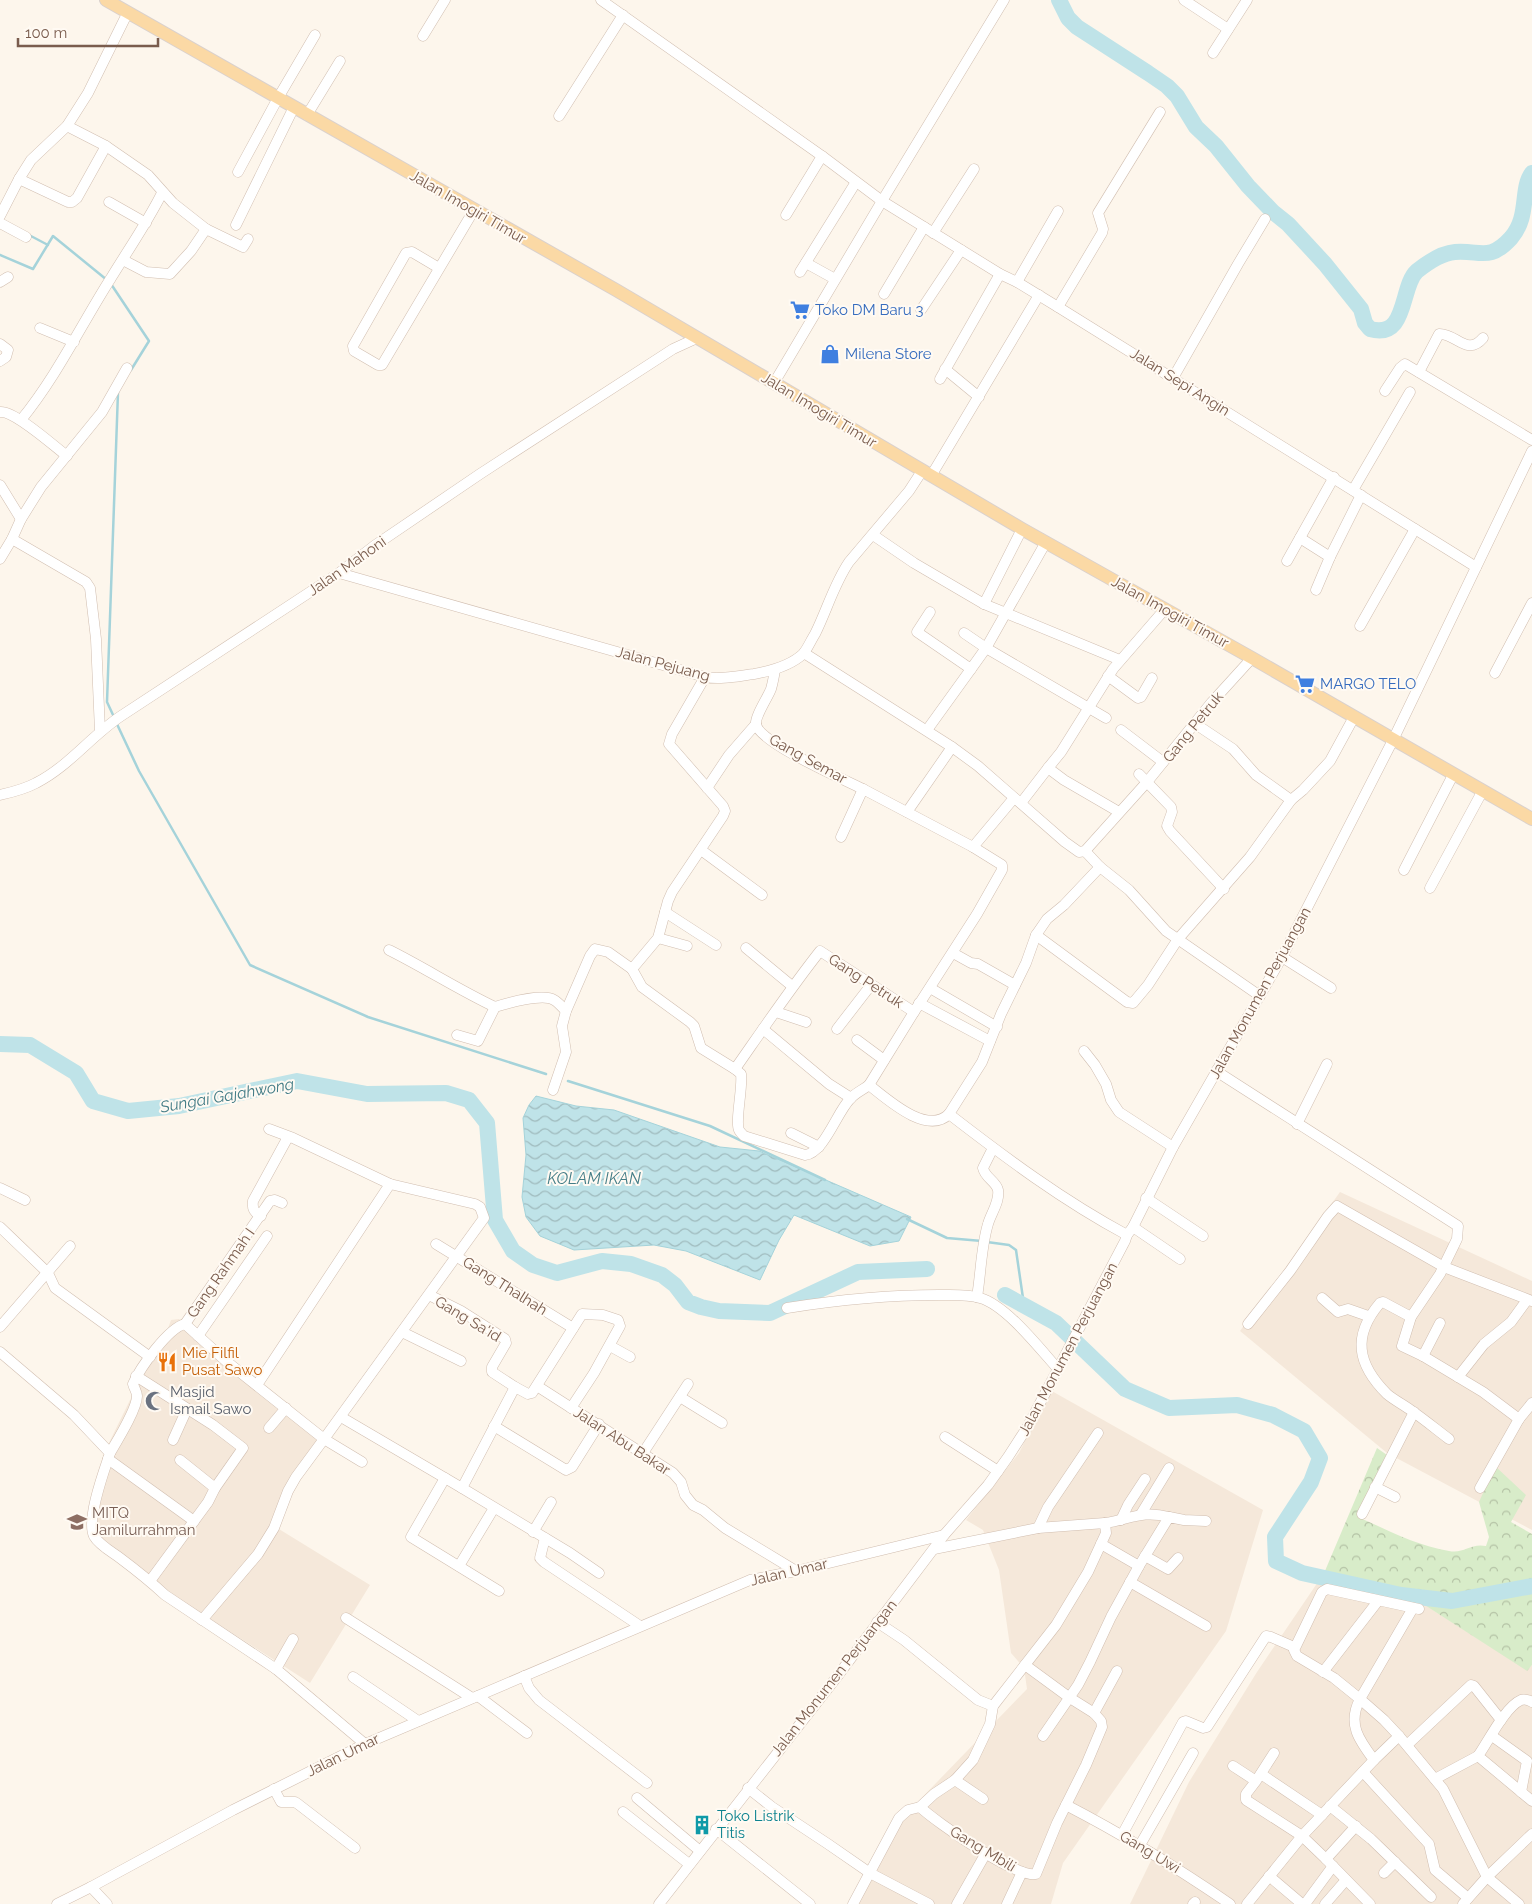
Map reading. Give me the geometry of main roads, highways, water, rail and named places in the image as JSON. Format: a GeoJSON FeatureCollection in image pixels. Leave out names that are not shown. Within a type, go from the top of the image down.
{"type":"FeatureCollection","features":[{"type":"Feature","properties":{"kind":"main road","name":"Jalan Imogiri Timur"},"geometry":{"type":"LineString","coordinates":[[106,0],[697,338],[1022,529],[1252,658],[1482,792],[1532,819]]}},
{"type":"Feature","properties":{"kind":"water","name":"KOLAM IKAN"},"geometry":{"type":"Polygon","coordinates":[[[536,1096],[576,1106],[614,1110],[720,1147],[759,1151],[911,1217],[899,1241],[870,1246],[794,1215],[779,1240],[760,1280],[686,1251],[654,1245],[574,1250],[540,1236],[526,1217],[522,1197],[526,1155],[523,1118],[536,1096]]]}},
{"type":"Feature","properties":{"kind":"waterway"},"geometry":{"type":"LineString","coordinates":[[1059,0],[1068,18],[1077,27],[1167,86],[1177,96],[1196,127],[1216,146],[1248,186],[1273,212],[1288,224],[1325,264],[1361,309],[1365,323],[1370,329],[1382,330],[1391,327],[1401,310],[1412,278],[1417,271],[1430,262],[1440,256],[1455,252],[1484,253],[1497,250],[1511,238],[1521,221],[1526,187],[1532,173]]}},
{"type":"Feature","properties":{"kind":"waterway"},"geometry":{"type":"LineString","coordinates":[[29,235],[48,245]]}},
{"type":"Feature","properties":{"kind":"waterway"},"geometry":{"type":"LineString","coordinates":[[0,255],[33,269],[53,236],[107,280]]}},
{"type":"Feature","properties":{"kind":"waterway"},"geometry":{"type":"LineString","coordinates":[[111,284],[149,341],[131,370]]}},
{"type":"Feature","properties":{"kind":"waterway"},"geometry":{"type":"LineString","coordinates":[[114,717],[107,702],[118,392]]}},
{"type":"Feature","properties":{"kind":"waterway"},"geometry":{"type":"LineString","coordinates":[[116,722],[139,771],[250,965],[368,1017],[546,1074]]}},
{"type":"Feature","properties":{"kind":"waterway","name":"Sungai Gajahwong"},"geometry":{"type":"LineString","coordinates":[[0,1044],[30,1045],[76,1073],[93,1101],[128,1111],[179,1106],[297,1081],[367,1094],[446,1093],[469,1100],[487,1123],[495,1220],[513,1251],[533,1265],[557,1273],[602,1261],[631,1264],[662,1275],[675,1285],[688,1302],[701,1307],[719,1311],[770,1313],[858,1272],[927,1269]]}},
{"type":"Feature","properties":{"kind":"waterway"},"geometry":{"type":"LineString","coordinates":[[568,1081],[710,1126],[825,1180]]}},
{"type":"Feature","properties":{"kind":"waterway"},"geometry":{"type":"LineString","coordinates":[[907,1219],[947,1238],[982,1241]]}},
{"type":"Feature","properties":{"kind":"waterway"},"geometry":{"type":"LineString","coordinates":[[987,1242],[1009,1245],[1016,1250],[1024,1305]]}},
{"type":"Feature","properties":{"kind":"waterway","name":"Sungai Gajahwong"},"geometry":{"type":"LineString","coordinates":[[1005,1295],[1056,1323],[1125,1389],[1169,1408],[1237,1405],[1273,1415],[1304,1431],[1320,1458],[1311,1482],[1275,1537],[1276,1561],[1302,1573],[1401,1595],[1452,1601],[1532,1586]]}},
{"type":"Feature","properties":{"kind":"place","name":"Toko DM Baru 3"},"geometry":{"type":"Point","coordinates":[800,310]}},
{"type":"Feature","properties":{"kind":"place","name":"Milena Store"},"geometry":{"type":"Point","coordinates":[830,354]}},
{"type":"Feature","properties":{"kind":"place","name":"MARGO TELO"},"geometry":{"type":"Point","coordinates":[1305,684]}},
{"type":"Feature","properties":{"kind":"place","name":"Mie Filfil Pusat Sawo"},"geometry":{"type":"Point","coordinates":[167,1362]}},
{"type":"Feature","properties":{"kind":"place","name":"Masjid Ismail Sawo"},"geometry":{"type":"Point","coordinates":[155,1401]}},
{"type":"Feature","properties":{"kind":"place","name":"MITQ Jamilurrahman"},"geometry":{"type":"Point","coordinates":[77,1522]}},
{"type":"Feature","properties":{"kind":"place","name":"Toko Listrik Titis"},"geometry":{"type":"Point","coordinates":[702,1825]}}]}
